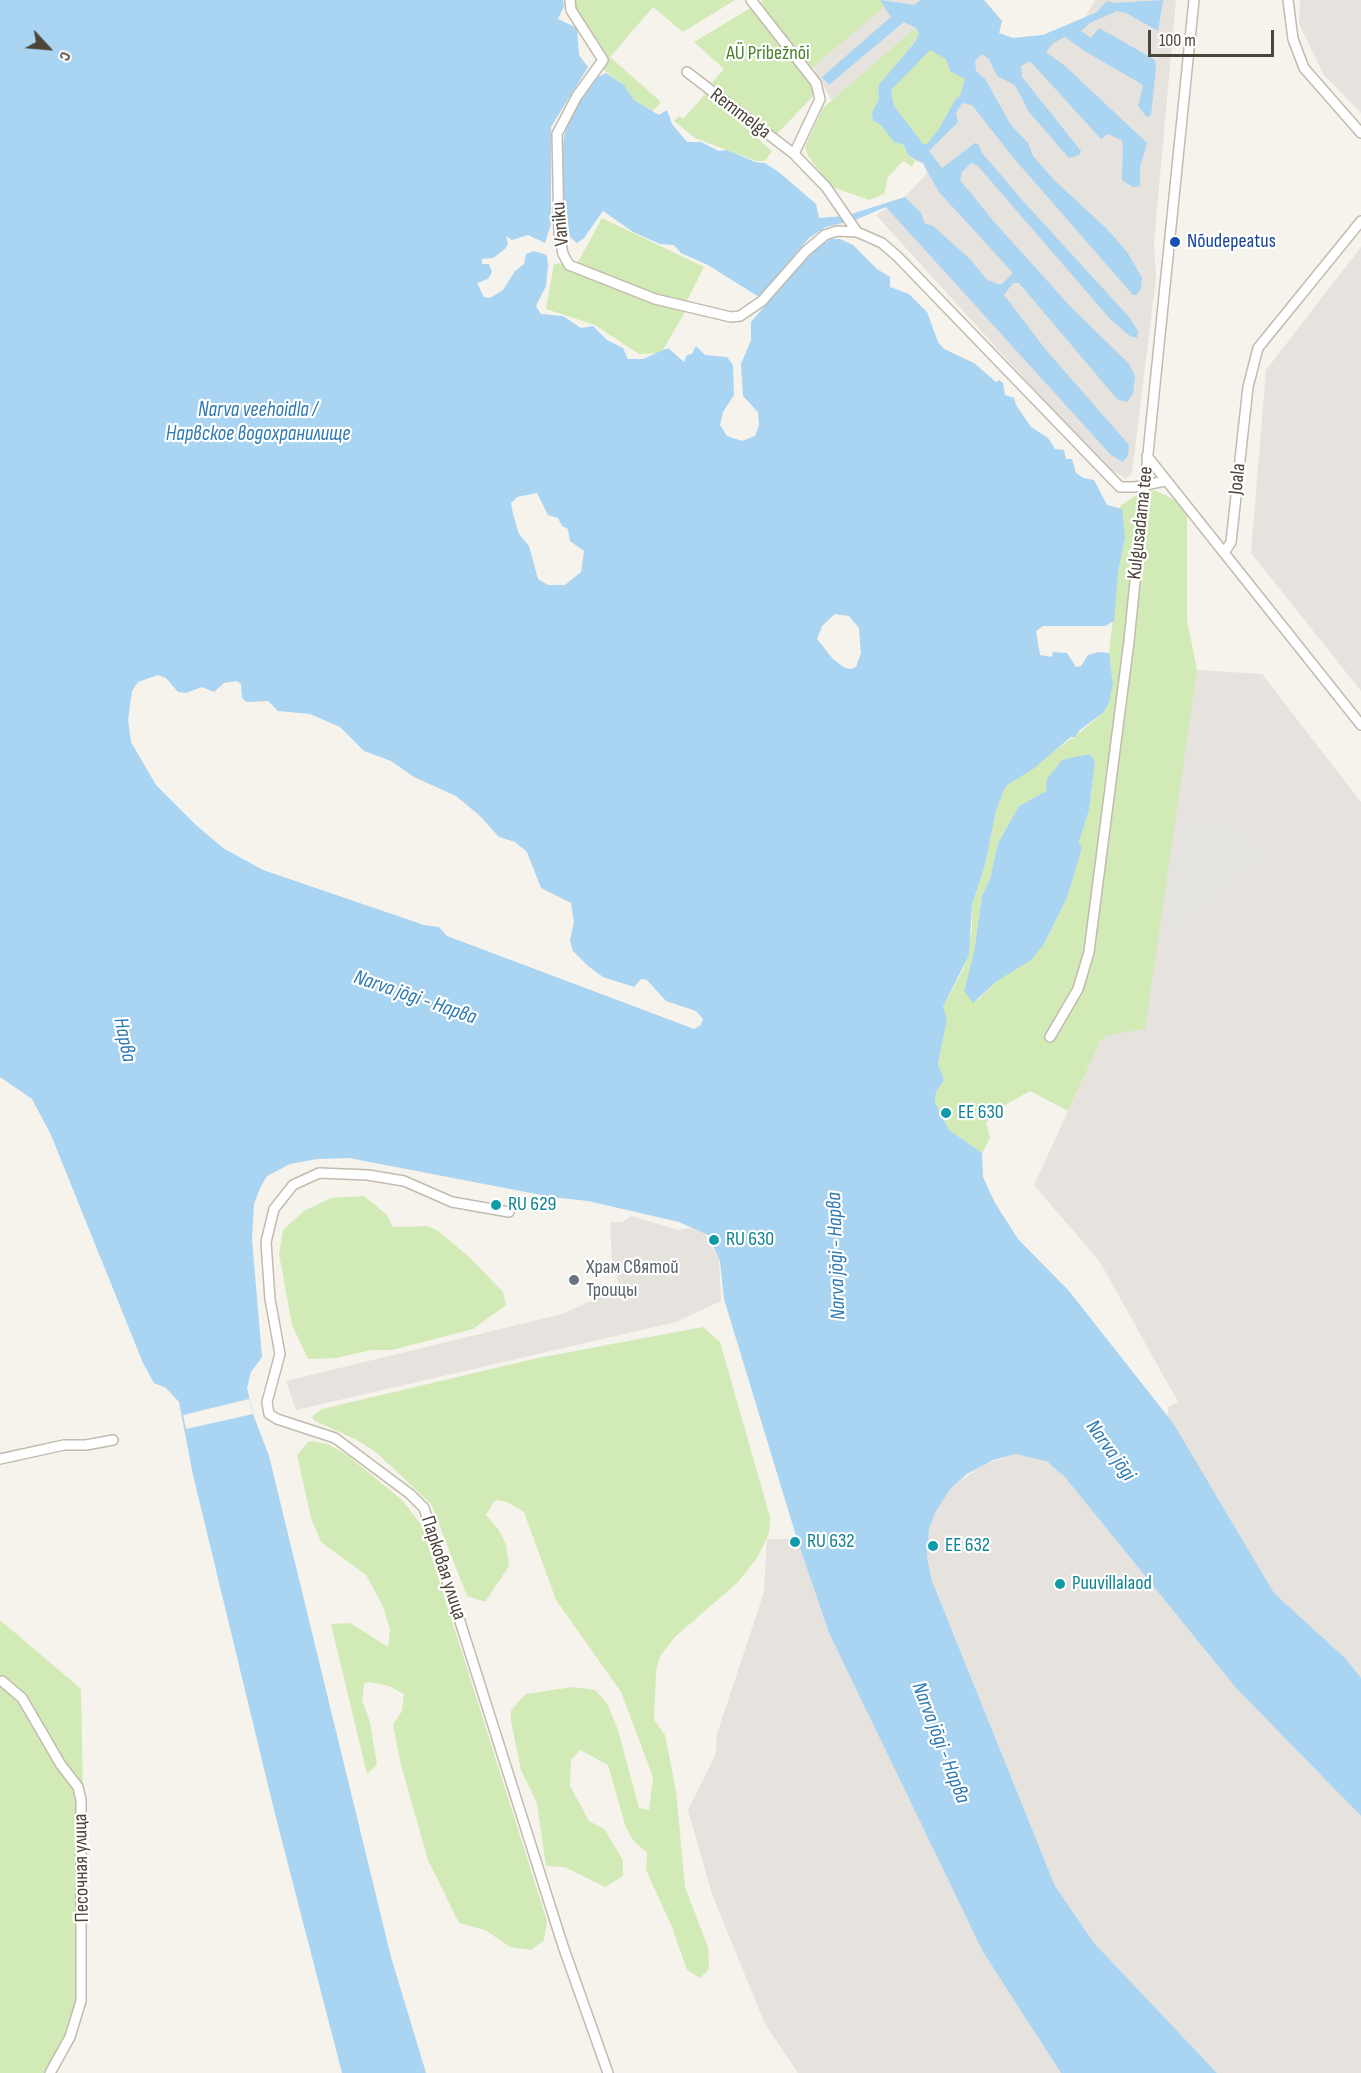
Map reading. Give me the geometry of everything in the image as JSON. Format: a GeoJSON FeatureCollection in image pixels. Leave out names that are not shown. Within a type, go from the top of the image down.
{"type":"FeatureCollection","features":[{"type":"Feature","properties":{"kind":"street","name":"Vaniku"},"geometry":{"type":"LineString","coordinates":[[570,0],[571,10],[603,60],[577,96],[557,134],[558,233],[563,254],[569,265],[655,299],[730,317],[740,316],[762,301],[778,286],[806,251],[825,235],[855,229]]}},
{"type":"Feature","properties":{"kind":"street"},"geometry":{"type":"LineString","coordinates":[[751,0],[816,83],[820,99],[794,154]]}},
{"type":"Feature","properties":{"kind":"street","name":"Kulgusadama tee"},"geometry":{"type":"LineString","coordinates":[[1050,1037],[1078,988],[1089,952],[1129,641],[1194,0]]}},
{"type":"Feature","properties":{"kind":"street"},"geometry":{"type":"LineString","coordinates":[[1288,0],[1293,39],[1304,68],[1361,133]]}},
{"type":"Feature","properties":{"kind":"street","name":"Remmelga"},"geometry":{"type":"LineString","coordinates":[[687,72],[794,154],[826,187],[855,229]]}},
{"type":"Feature","properties":{"kind":"street","name":"Joala"},"geometry":{"type":"LineString","coordinates":[[1224,553],[1232,542],[1248,387],[1258,348],[1361,221]]}},
{"type":"Feature","properties":{"kind":"street"},"geometry":{"type":"LineString","coordinates":[[855,229],[882,243],[898,257],[1120,487],[1135,488],[1144,484],[1165,481]]}},
{"type":"Feature","properties":{"kind":"street"},"geometry":{"type":"LineString","coordinates":[[1148,456],[1165,481],[1361,725]]}},
{"type":"Feature","properties":{"kind":"street","name":"Парковая улица"},"geometry":{"type":"LineString","coordinates":[[509,1212],[453,1202],[404,1181],[368,1175],[320,1173],[293,1185],[274,1209],[266,1242],[270,1299],[280,1354],[267,1402],[269,1414],[277,1419],[335,1438],[424,1508],[563,1946],[608,2073]]}},
{"type":"Feature","properties":{"kind":"street"},"geometry":{"type":"LineString","coordinates":[[0,1459],[64,1445],[86,1445],[113,1440]]}},
{"type":"Feature","properties":{"kind":"street","name":"Песочная улица"},"geometry":{"type":"LineString","coordinates":[[2,1681],[22,1698],[61,1765],[78,1787],[81,1800],[81,2001],[70,2037],[50,2073]]}},
{"type":"Feature","properties":{"kind":"shaded area"},"geometry":{"type":"Polygon","coordinates":[[[880,0],[984,0],[1002,21],[999,33],[1013,38],[1043,35],[1085,18],[1095,0],[1176,0],[1154,242],[1156,277],[1132,473],[1126,479],[1102,464],[876,215],[905,197],[927,173],[923,163],[915,161],[880,124],[913,31],[832,101],[813,67],[884,6],[880,0]]]}},
{"type":"Feature","properties":{"kind":"shaded area"},"geometry":{"type":"Polygon","coordinates":[[[1300,0],[1361,0],[1361,113],[1324,75],[1299,24],[1300,0]]]}},
{"type":"Feature","properties":{"kind":"shaded area"},"geometry":{"type":"Polygon","coordinates":[[[1361,247],[1361,691],[1251,553],[1266,370],[1361,247]]]}},
{"type":"Feature","properties":{"kind":"shaded area"},"geometry":{"type":"Polygon","coordinates":[[[1197,670],[1262,674],[1361,802],[1361,1678],[1346,1659],[1274,1593],[1168,1416],[1168,1407],[1178,1402],[1100,1262],[1034,1185],[1101,1040],[1108,1035],[1175,806],[1197,670]]]}},
{"type":"Feature","properties":{"kind":"shaded area"},"geometry":{"type":"Polygon","coordinates":[[[1208,817],[1240,825],[1270,858],[1160,946],[1178,824],[1208,817]]]}},
{"type":"Feature","properties":{"kind":"shaded area"},"geometry":{"type":"Polygon","coordinates":[[[631,1216],[678,1230],[691,1228],[704,1233],[719,1259],[721,1301],[676,1322],[296,1410],[286,1381],[562,1314],[620,1288],[612,1260],[610,1222],[622,1222],[631,1216]]]}},
{"type":"Feature","properties":{"kind":"shaded area"},"geometry":{"type":"Polygon","coordinates":[[[1016,1454],[1038,1457],[1060,1471],[1236,1688],[1361,1816],[1361,2073],[1217,2073],[1094,1943],[1055,1886],[932,1581],[927,1557],[929,1529],[935,1513],[951,1488],[984,1464],[1016,1454]]]}},
{"type":"Feature","properties":{"kind":"shaded area"},"geometry":{"type":"Polygon","coordinates":[[[767,1539],[797,1539],[829,1633],[983,1952],[1061,2073],[798,2073],[765,2024],[712,1894],[688,1810],[716,1753],[717,1734],[764,1592],[767,1539]]]}},
{"type":"Feature","properties":{"kind":"green space","name":"AÜ Pribežnõi"},"geometry":{"type":"Polygon","coordinates":[[[568,0],[735,0],[683,32],[653,7],[610,57],[661,102],[653,111],[634,100],[624,85],[601,68],[605,62],[568,0]]]}},
{"type":"Feature","properties":{"kind":"green space","name":"AÜ Pribežnõi"},"geometry":{"type":"Polygon","coordinates":[[[764,0],[880,0],[885,6],[813,67],[809,80],[815,94],[774,137],[712,83],[724,69],[694,42],[764,0]]]}},
{"type":"Feature","properties":{"kind":"green space"},"geometry":{"type":"Polygon","coordinates":[[[913,30],[919,34],[884,82],[878,86],[879,99],[872,112],[873,121],[880,124],[895,142],[904,145],[909,156],[915,161],[912,167],[903,161],[888,177],[884,194],[869,200],[832,187],[808,156],[805,147],[823,108],[913,30]]]}},
{"type":"Feature","properties":{"kind":"green space"},"geometry":{"type":"Polygon","coordinates":[[[930,49],[946,59],[950,71],[965,79],[960,96],[955,100],[939,129],[927,144],[923,144],[894,106],[890,91],[930,49]]]}},
{"type":"Feature","properties":{"kind":"green space","name":"AÜ Pribežnõi"},"geometry":{"type":"Polygon","coordinates":[[[706,93],[772,151],[765,161],[756,161],[695,138],[674,121],[679,116],[683,119],[706,93]]]}},
{"type":"Feature","properties":{"kind":"green space"},"geometry":{"type":"Polygon","coordinates":[[[602,218],[704,267],[687,301],[685,312],[661,353],[639,354],[595,325],[546,309],[554,264],[578,262],[602,218]]]}},
{"type":"Feature","properties":{"kind":"green space"},"geometry":{"type":"Polygon","coordinates":[[[1154,490],[1175,500],[1187,516],[1187,620],[1197,670],[1145,1029],[1108,1035],[1101,1040],[1068,1111],[1030,1091],[996,1110],[986,1123],[990,1138],[982,1153],[949,1130],[935,1102],[936,1092],[944,1080],[938,1064],[943,1040],[943,1007],[964,968],[972,929],[972,905],[985,865],[996,811],[1004,790],[1007,785],[1078,734],[1104,712],[1109,703],[1113,684],[1109,653],[1118,573],[1125,535],[1119,507],[1133,497],[1154,490]],[[1089,754],[1079,758],[1047,784],[1046,791],[1019,806],[998,843],[990,879],[982,896],[974,952],[964,991],[977,1001],[997,981],[1044,944],[1067,898],[1082,848],[1079,842],[1089,810],[1095,761],[1089,754]]]}},
{"type":"Feature","properties":{"kind":"green space"},"geometry":{"type":"Polygon","coordinates":[[[364,1196],[386,1214],[393,1227],[427,1226],[438,1231],[468,1256],[503,1292],[506,1305],[473,1329],[392,1350],[371,1350],[336,1358],[308,1359],[292,1325],[279,1254],[283,1230],[304,1211],[331,1198],[364,1196]]]}},
{"type":"Feature","properties":{"kind":"green space"},"geometry":{"type":"Polygon","coordinates":[[[703,1327],[720,1342],[770,1517],[769,1533],[757,1558],[738,1582],[676,1636],[660,1656],[656,1671],[654,1720],[665,1735],[676,1791],[685,1887],[708,1947],[709,1969],[700,1978],[687,1970],[672,1927],[646,1870],[647,1853],[633,1840],[626,1828],[608,1765],[580,1750],[571,1760],[570,1786],[589,1821],[604,1829],[623,1860],[623,1876],[605,1887],[565,1867],[546,1866],[537,1803],[521,1770],[511,1721],[511,1710],[526,1694],[573,1687],[595,1690],[607,1703],[618,1730],[639,1808],[649,1810],[653,1777],[621,1692],[556,1600],[524,1512],[507,1502],[495,1500],[486,1515],[498,1529],[506,1544],[509,1566],[485,1602],[467,1596],[431,1504],[377,1453],[357,1440],[315,1421],[312,1417],[322,1409],[538,1358],[703,1327]]]}},
{"type":"Feature","properties":{"kind":"green space"},"geometry":{"type":"Polygon","coordinates":[[[309,1441],[328,1444],[347,1455],[403,1501],[422,1526],[547,1921],[544,1940],[531,1950],[510,1947],[485,1930],[459,1923],[428,1860],[401,1765],[393,1725],[402,1711],[404,1694],[389,1686],[369,1682],[364,1684],[362,1700],[370,1722],[377,1764],[367,1774],[331,1624],[350,1623],[388,1647],[390,1629],[382,1604],[366,1575],[321,1542],[311,1518],[297,1455],[309,1441]]]}},
{"type":"Feature","properties":{"kind":"green space"},"geometry":{"type":"Polygon","coordinates":[[[0,1620],[81,1689],[87,2004],[54,2073],[0,2073],[0,1620]]]}},
{"type":"Feature","properties":{"kind":"water","name":"Narva veehoidla / Нарвское водохранилище"},"geometry":{"type":"Polygon","coordinates":[[[0,0],[563,0],[564,6],[558,19],[577,28],[579,55],[588,67],[551,127],[551,224],[545,243],[528,235],[512,240],[506,236],[508,244],[505,249],[493,258],[482,259],[482,264],[489,264],[492,272],[488,279],[477,283],[484,297],[490,298],[503,290],[515,271],[524,264],[526,254],[534,251],[544,254],[547,256],[548,265],[546,286],[536,306],[541,314],[563,316],[581,328],[593,326],[607,340],[623,348],[628,359],[643,359],[668,348],[684,362],[696,346],[705,355],[727,357],[733,365],[734,395],[723,412],[720,425],[727,436],[742,441],[755,436],[759,425],[758,412],[743,396],[741,364],[751,340],[751,322],[813,250],[831,239],[840,239],[853,245],[877,269],[890,277],[890,287],[909,294],[927,312],[938,342],[944,349],[974,363],[996,382],[999,380],[1003,383],[1005,395],[1014,398],[1016,405],[1031,427],[1048,438],[1055,449],[1064,450],[1066,459],[1072,459],[1076,473],[1083,478],[1094,480],[1107,505],[1122,509],[1125,537],[1118,573],[1114,621],[1105,626],[1043,626],[1036,631],[1040,655],[1052,657],[1053,652],[1067,653],[1076,667],[1081,666],[1088,655],[1098,652],[1109,653],[1113,684],[1109,703],[1104,712],[1080,730],[1075,737],[1071,737],[1033,769],[1007,785],[1004,790],[996,811],[985,865],[972,905],[969,955],[943,1007],[947,1019],[938,1064],[944,1080],[936,1092],[935,1102],[949,1130],[982,1153],[983,1177],[995,1203],[1018,1239],[1069,1291],[1173,1423],[1274,1593],[1346,1659],[1361,1678],[1361,1816],[1236,1688],[1064,1476],[1046,1461],[1016,1454],[993,1460],[967,1474],[951,1488],[935,1513],[929,1529],[927,1557],[932,1581],[1055,1886],[1094,1943],[1217,2073],[1061,2073],[983,1952],[829,1633],[797,1539],[724,1299],[720,1261],[708,1235],[679,1222],[588,1201],[552,1197],[349,1158],[317,1159],[290,1164],[267,1176],[260,1188],[254,1204],[252,1239],[262,1357],[251,1372],[247,1388],[253,1414],[269,1456],[391,1957],[426,2073],[342,2073],[274,1810],[193,1475],[179,1402],[166,1388],[154,1383],[143,1363],[51,1135],[32,1099],[0,1077],[0,0]],[[537,493],[517,497],[511,503],[519,534],[529,546],[538,579],[548,585],[565,585],[581,572],[584,551],[570,541],[568,529],[562,526],[558,518],[548,515],[537,493]],[[835,614],[822,626],[817,639],[833,659],[845,668],[856,667],[861,653],[859,628],[849,616],[835,614]],[[158,675],[138,682],[132,691],[128,720],[131,742],[156,785],[223,848],[263,870],[424,925],[439,927],[447,936],[694,1029],[701,1025],[703,1019],[696,1011],[666,1001],[647,980],[641,979],[634,987],[603,977],[588,966],[573,951],[570,941],[574,922],[571,903],[541,888],[527,852],[515,842],[499,837],[479,815],[456,796],[414,777],[391,761],[364,751],[340,727],[310,714],[278,711],[268,701],[247,702],[242,698],[241,684],[237,681],[224,683],[214,692],[202,687],[186,693],[178,692],[166,678],[158,675]]]}},
{"type":"Feature","properties":{"kind":"water"},"geometry":{"type":"Polygon","coordinates":[[[880,0],[914,5],[921,0],[984,0],[1002,21],[999,33],[1013,38],[1043,35],[1097,12],[1107,1],[1115,3],[1163,0],[1158,31],[1126,13],[1117,11],[1090,23],[1081,31],[1091,38],[1099,28],[1155,60],[1151,115],[1147,117],[1138,106],[1143,86],[1140,83],[1086,52],[1065,37],[1053,43],[1046,52],[1065,66],[1147,143],[1140,167],[1140,186],[1133,187],[1122,180],[1123,144],[1121,140],[1108,134],[1101,139],[1030,61],[1021,66],[1022,77],[1081,151],[1079,155],[1069,158],[1029,112],[1015,85],[997,76],[989,59],[982,54],[975,61],[976,71],[985,79],[1011,125],[1028,143],[1033,156],[1054,180],[1107,229],[1127,252],[1142,278],[1141,288],[1137,295],[1133,295],[1012,156],[972,105],[962,103],[956,113],[958,122],[929,151],[942,168],[975,143],[979,145],[982,153],[1023,201],[1129,317],[1138,331],[1137,338],[1130,336],[1111,320],[978,166],[971,163],[962,172],[960,180],[995,223],[1069,305],[1129,364],[1135,376],[1133,394],[1127,402],[1117,399],[1019,283],[1013,283],[1004,295],[1046,350],[1129,445],[1128,455],[1123,462],[1111,455],[886,207],[855,220],[826,227],[809,238],[759,297],[708,265],[681,253],[674,245],[660,244],[633,232],[603,211],[584,238],[577,243],[570,237],[564,199],[562,154],[564,136],[577,106],[598,77],[606,73],[624,85],[634,100],[659,115],[667,110],[672,124],[687,142],[701,142],[719,151],[727,150],[755,162],[765,163],[780,173],[816,204],[819,218],[845,216],[905,197],[921,213],[925,224],[933,226],[970,259],[987,280],[1001,285],[1013,273],[939,192],[923,163],[909,156],[904,145],[894,142],[880,124],[873,121],[872,112],[879,99],[878,86],[915,42],[919,34],[916,28],[904,22],[829,85],[822,77],[891,17],[880,0]],[[930,50],[891,90],[894,106],[923,144],[927,144],[939,129],[955,100],[960,96],[965,79],[950,71],[946,59],[930,50]]]}},
{"type":"Feature","properties":{"kind":"water"},"geometry":{"type":"Polygon","coordinates":[[[1089,754],[1095,761],[1089,810],[1079,842],[1082,848],[1067,898],[1044,944],[1031,960],[997,981],[973,1003],[964,991],[974,952],[982,896],[990,879],[998,843],[1019,806],[1046,791],[1047,779],[1062,760],[1089,754]]]}},
{"type":"Feature","properties":{"kind":"pier"},"geometry":{"type":"Polygon","coordinates":[[[249,1399],[253,1414],[186,1429],[183,1415],[249,1399]]]}},
{"type":"Feature","properties":{"kind":"place","name":"Nõudepeatus"},"geometry":{"type":"Point","coordinates":[1175,242]}},
{"type":"Feature","properties":{"kind":"place","name":"EE 630"},"geometry":{"type":"Point","coordinates":[946,1113]}},
{"type":"Feature","properties":{"kind":"place","name":"RU 629"},"geometry":{"type":"Point","coordinates":[496,1205]}},
{"type":"Feature","properties":{"kind":"place","name":"RU 630"},"geometry":{"type":"Point","coordinates":[714,1240]}},
{"type":"Feature","properties":{"kind":"place","name":"Храм Святой Троицы"},"geometry":{"type":"Point","coordinates":[574,1280]}},
{"type":"Feature","properties":{"kind":"place","name":"RU 632"},"geometry":{"type":"Point","coordinates":[795,1542]}},
{"type":"Feature","properties":{"kind":"place","name":"EE 632"},"geometry":{"type":"Point","coordinates":[933,1546]}},
{"type":"Feature","properties":{"kind":"place","name":"Puuvillalaod"},"geometry":{"type":"Point","coordinates":[1060,1584]}},
{"type":"Feature","properties":{"kind":"water label","name":"Narva jõgi - Нарва"},"geometry":{"type":"Point","coordinates":[415,998]}},
{"type":"Feature","properties":{"kind":"water label","name":"Нарва"},"geometry":{"type":"Point","coordinates":[124,1040]}},
{"type":"Feature","properties":{"kind":"water label","name":"Narva jõgi - Нарва"},"geometry":{"type":"Point","coordinates":[837,1256]}},
{"type":"Feature","properties":{"kind":"water label","name":"Narva jõgi"},"geometry":{"type":"Point","coordinates":[1110,1451]}},
{"type":"Feature","properties":{"kind":"water label","name":"Narva jõgi - Нарва"},"geometry":{"type":"Point","coordinates":[940,1743]}}]}
